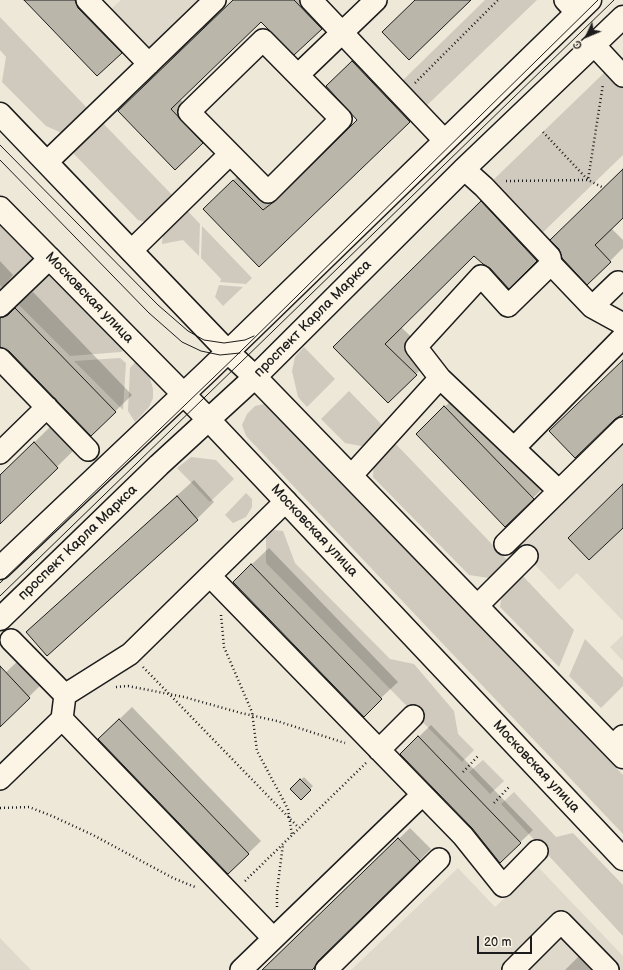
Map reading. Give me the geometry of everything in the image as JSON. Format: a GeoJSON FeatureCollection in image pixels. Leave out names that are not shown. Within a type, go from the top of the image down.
{"type":"FeatureCollection","features":[{"type":"Feature","properties":{"kind":"main road"},"geometry":{"type":"LineString","coordinates":[[0,568],[228,352],[445,141],[577,4]]}},
{"type":"Feature","properties":{"kind":"main road","name":"проспект Карла Маркса"},"geometry":{"type":"LineString","coordinates":[[0,619],[159,465],[255,377],[464,169],[623,17]]}},
{"type":"Feature","properties":{"kind":"main road"},"geometry":{"type":"LineString","coordinates":[[0,114],[228,352],[255,377],[477,606],[620,746]]}},
{"type":"Feature","properties":{"kind":"main road","name":"Московская улица"},"geometry":{"type":"LineString","coordinates":[[0,208],[209,420],[623,859]]}},
{"type":"Feature","properties":{"kind":"lane"},"geometry":{"type":"LineString","coordinates":[[87,0],[149,64]]}},
{"type":"Feature","properties":{"kind":"lane"},"geometry":{"type":"LineString","coordinates":[[47,162],[214,0]]}},
{"type":"Feature","properties":{"kind":"lane"},"geometry":{"type":"LineString","coordinates":[[311,0],[445,141]]}},
{"type":"Feature","properties":{"kind":"lane"},"geometry":{"type":"LineString","coordinates":[[298,75],[376,0]]}},
{"type":"Feature","properties":{"kind":"lane"},"geometry":{"type":"LineString","coordinates":[[263,40],[298,75],[341,119],[268,192],[190,112],[263,40]]}},
{"type":"Feature","properties":{"kind":"lane"},"geometry":{"type":"LineString","coordinates":[[594,46],[614,78]]}},
{"type":"Feature","properties":{"kind":"lane"},"geometry":{"type":"LineString","coordinates":[[131,251],[230,154]]}},
{"type":"Feature","properties":{"kind":"lane"},"geometry":{"type":"LineString","coordinates":[[464,169],[484,187],[550,257],[551,264],[592,307],[623,324]]}},
{"type":"Feature","properties":{"kind":"lane"},"geometry":{"type":"LineString","coordinates":[[0,306],[50,258]]}},
{"type":"Feature","properties":{"kind":"lane"},"geometry":{"type":"LineString","coordinates":[[551,264],[508,306],[481,276],[416,346],[440,378],[515,447],[559,491]]}},
{"type":"Feature","properties":{"kind":"lane"},"geometry":{"type":"LineString","coordinates":[[592,307],[618,282]]}},
{"type":"Feature","properties":{"kind":"lane"},"geometry":{"type":"LineString","coordinates":[[515,447],[623,337]]}},
{"type":"Feature","properties":{"kind":"lane"},"geometry":{"type":"LineString","coordinates":[[0,359],[88,450]]}},
{"type":"Feature","properties":{"kind":"lane"},"geometry":{"type":"LineString","coordinates":[[351,476],[440,378]]}},
{"type":"Feature","properties":{"kind":"lane"},"geometry":{"type":"LineString","coordinates":[[0,453],[47,407]]}},
{"type":"Feature","properties":{"kind":"lane"},"geometry":{"type":"LineString","coordinates":[[505,544],[623,428]]}},
{"type":"Feature","properties":{"kind":"lane"},"geometry":{"type":"LineString","coordinates":[[65,695],[130,654],[216,582],[286,501]]}},
{"type":"Feature","properties":{"kind":"lane"},"geometry":{"type":"LineString","coordinates":[[477,606],[527,556]]}},
{"type":"Feature","properties":{"kind":"lane"},"geometry":{"type":"LineString","coordinates":[[216,582],[462,836],[503,886],[537,851]]}},
{"type":"Feature","properties":{"kind":"lane"},"geometry":{"type":"LineString","coordinates":[[11,640],[65,695]]}},
{"type":"Feature","properties":{"kind":"lane"},"geometry":{"type":"LineString","coordinates":[[0,779],[62,719],[65,695]]}},
{"type":"Feature","properties":{"kind":"lane"},"geometry":{"type":"LineString","coordinates":[[379,750],[412,716]]}},
{"type":"Feature","properties":{"kind":"lane"},"geometry":{"type":"LineString","coordinates":[[62,719],[273,938]]}},
{"type":"Feature","properties":{"kind":"lane"},"geometry":{"type":"LineString","coordinates":[[242,970],[273,938],[422,795]]}},
{"type":"Feature","properties":{"kind":"lane"},"geometry":{"type":"LineString","coordinates":[[326,970],[439,859]]}},
{"type":"Feature","properties":{"kind":"lane"},"geometry":{"type":"LineString","coordinates":[[513,970],[561,922],[608,970]]}},
{"type":"Feature","properties":{"kind":"path"},"geometry":{"type":"LineString","coordinates":[[417,81],[498,0]]}},
{"type":"Feature","properties":{"kind":"path"},"geometry":{"type":"LineString","coordinates":[[588,180],[614,78]]}},
{"type":"Feature","properties":{"kind":"path"},"geometry":{"type":"LineString","coordinates":[[543,132],[588,180],[604,188]]}},
{"type":"Feature","properties":{"kind":"path"},"geometry":{"type":"LineString","coordinates":[[499,182],[588,180]]}},
{"type":"Feature","properties":{"kind":"path"},"geometry":{"type":"LineString","coordinates":[[216,582],[224,647],[252,716],[257,750],[288,809],[292,835]]}},
{"type":"Feature","properties":{"kind":"path"},"geometry":{"type":"LineString","coordinates":[[130,654],[299,828]]}},
{"type":"Feature","properties":{"kind":"path"},"geometry":{"type":"LineString","coordinates":[[113,688],[128,686],[168,694],[277,721],[349,744]]}},
{"type":"Feature","properties":{"kind":"path"},"geometry":{"type":"LineString","coordinates":[[231,895],[379,750]]}},
{"type":"Feature","properties":{"kind":"path"},"geometry":{"type":"LineString","coordinates":[[462,772],[479,755]]}},
{"type":"Feature","properties":{"kind":"path"},"geometry":{"type":"LineString","coordinates":[[494,803],[509,787]]}},
{"type":"Feature","properties":{"kind":"path"},"geometry":{"type":"LineString","coordinates":[[0,808],[29,807],[52,816],[93,835],[173,878],[199,888]]}},
{"type":"Feature","properties":{"kind":"path"},"geometry":{"type":"LineString","coordinates":[[273,938],[279,917],[277,892],[283,844]]}},
{"type":"Feature","properties":{"kind":"shaded area"},"geometry":{"type":"Polygon","coordinates":[[[121,0],[204,0],[149,53],[109,11],[121,0]]]}},
{"type":"Feature","properties":{"kind":"shaded area"},"geometry":{"type":"Polygon","coordinates":[[[485,0],[537,0],[423,109],[399,84],[485,0]]]}},
{"type":"Feature","properties":{"kind":"shaded area"},"geometry":{"type":"Polygon","coordinates":[[[0,17],[90,111],[69,131],[62,133],[46,126],[2,82],[6,57],[0,50],[0,17]]]}},
{"type":"Feature","properties":{"kind":"shaded area"},"geometry":{"type":"Polygon","coordinates":[[[607,70],[623,86],[623,155],[539,236],[489,184],[607,70]]]}},
{"type":"Feature","properties":{"kind":"shaded area"},"geometry":{"type":"Polygon","coordinates":[[[99,119],[176,199],[145,222],[138,220],[74,154],[75,147],[99,119]]]}},
{"type":"Feature","properties":{"kind":"shaded area"},"geometry":{"type":"Polygon","coordinates":[[[184,207],[200,224],[199,256],[183,240],[162,244],[163,232],[184,207]]]}},
{"type":"Feature","properties":{"kind":"shaded area"},"geometry":{"type":"Polygon","coordinates":[[[0,218],[33,257],[34,262],[7,292],[0,285],[0,218]]]}},
{"type":"Feature","properties":{"kind":"shaded area"},"geometry":{"type":"Polygon","coordinates":[[[202,226],[252,278],[246,284],[220,282],[221,279],[201,258],[202,226]]]}},
{"type":"Feature","properties":{"kind":"shaded area"},"geometry":{"type":"Polygon","coordinates":[[[51,274],[127,347],[121,352],[70,356],[16,302],[44,275],[51,274]]]}},
{"type":"Feature","properties":{"kind":"shaded area"},"geometry":{"type":"Polygon","coordinates":[[[219,285],[243,287],[223,306],[215,297],[219,285]]]}},
{"type":"Feature","properties":{"kind":"shaded area"},"geometry":{"type":"Polygon","coordinates":[[[304,347],[335,379],[307,407],[298,397],[292,371],[295,357],[304,347]]]}},
{"type":"Feature","properties":{"kind":"shaded area"},"geometry":{"type":"Polygon","coordinates":[[[120,358],[126,363],[123,410],[74,361],[120,358]]]}},
{"type":"Feature","properties":{"kind":"shaded area"},"geometry":{"type":"Polygon","coordinates":[[[138,359],[148,371],[153,389],[153,398],[149,407],[135,422],[128,411],[130,368],[138,359]]]}},
{"type":"Feature","properties":{"kind":"shaded area"},"geometry":{"type":"Polygon","coordinates":[[[349,391],[385,428],[369,444],[361,446],[345,443],[321,419],[349,391]]]}},
{"type":"Feature","properties":{"kind":"shaded area"},"geometry":{"type":"Polygon","coordinates":[[[264,404],[272,408],[623,775],[623,834],[246,436],[242,425],[247,414],[255,406],[264,404]]]}},
{"type":"Feature","properties":{"kind":"shaded area"},"geometry":{"type":"Polygon","coordinates":[[[391,439],[511,564],[497,576],[489,578],[469,575],[373,477],[374,460],[391,439]]]}},
{"type":"Feature","properties":{"kind":"shaded area"},"geometry":{"type":"Polygon","coordinates":[[[623,439],[623,621],[577,573],[559,590],[514,543],[623,439]]]}},
{"type":"Feature","properties":{"kind":"shaded area"},"geometry":{"type":"Polygon","coordinates":[[[191,457],[216,460],[234,479],[210,502],[177,468],[191,457]]]}},
{"type":"Feature","properties":{"kind":"shaded area"},"geometry":{"type":"Polygon","coordinates":[[[246,493],[252,499],[252,507],[246,517],[233,523],[225,515],[246,493]]]}},
{"type":"Feature","properties":{"kind":"shaded area"},"geometry":{"type":"Polygon","coordinates":[[[274,530],[283,531],[295,563],[390,659],[414,664],[454,711],[458,734],[474,750],[462,762],[266,563],[266,538],[274,530]]]}},
{"type":"Feature","properties":{"kind":"shaded area"},"geometry":{"type":"Polygon","coordinates":[[[520,573],[574,630],[559,667],[500,607],[502,594],[520,573]]]}},
{"type":"Feature","properties":{"kind":"shaded area"},"geometry":{"type":"Polygon","coordinates":[[[623,635],[623,661],[610,647],[623,635]]]}},
{"type":"Feature","properties":{"kind":"shaded area"},"geometry":{"type":"Polygon","coordinates":[[[585,639],[623,678],[623,686],[601,708],[569,676],[585,639]]]}},
{"type":"Feature","properties":{"kind":"shaded area"},"geometry":{"type":"Polygon","coordinates":[[[483,760],[504,781],[490,794],[469,772],[483,760]]]}},
{"type":"Feature","properties":{"kind":"shaded area"},"geometry":{"type":"Polygon","coordinates":[[[514,792],[556,837],[573,833],[623,885],[623,936],[501,804],[514,792]]]}},
{"type":"Feature","properties":{"kind":"shaded area"},"geometry":{"type":"Polygon","coordinates":[[[538,867],[623,956],[623,970],[351,970],[458,868],[495,907],[538,867]]]}},
{"type":"Feature","properties":{"kind":"shaded area"},"geometry":{"type":"Polygon","coordinates":[[[0,938],[31,970],[0,970],[0,938]]]}},
{"type":"Feature","properties":{"kind":"building"},"geometry":{"type":"Polygon","coordinates":[[[24,0],[75,0],[78,8],[122,53],[97,76],[24,0]]]}},
{"type":"Feature","properties":{"kind":"building"},"geometry":{"type":"Polygon","coordinates":[[[233,0],[294,0],[322,29],[294,55],[261,22],[171,109],[203,143],[175,170],[118,111],[233,0]]]}},
{"type":"Feature","properties":{"kind":"building"},"geometry":{"type":"Polygon","coordinates":[[[415,0],[471,0],[409,60],[382,32],[415,0]]]}},
{"type":"Feature","properties":{"kind":"building"},"geometry":{"type":"Polygon","coordinates":[[[352,61],[410,122],[259,267],[203,209],[233,180],[263,210],[276,200],[357,120],[326,86],[352,61]]]}},
{"type":"Feature","properties":{"kind":"building"},"geometry":{"type":"Polygon","coordinates":[[[623,169],[623,218],[595,245],[611,262],[587,285],[562,258],[559,249],[550,240],[623,169]]]}},
{"type":"Feature","properties":{"kind":"building"},"geometry":{"type":"Polygon","coordinates":[[[481,201],[537,261],[509,289],[490,268],[474,256],[385,344],[417,375],[388,403],[333,347],[481,201]]]}},
{"type":"Feature","properties":{"kind":"building"},"geometry":{"type":"Polygon","coordinates":[[[15,308],[116,412],[91,436],[9,351],[0,347],[0,318],[8,315],[15,308]]]}},
{"type":"Feature","properties":{"kind":"building"},"geometry":{"type":"Polygon","coordinates":[[[623,360],[623,414],[615,419],[575,458],[549,431],[623,360]]]}},
{"type":"Feature","properties":{"kind":"building"},"geometry":{"type":"Polygon","coordinates":[[[444,406],[534,499],[505,527],[416,434],[444,406]]]}},
{"type":"Feature","properties":{"kind":"building"},"geometry":{"type":"Polygon","coordinates":[[[34,442],[58,468],[0,524],[0,475],[34,442]]]}},
{"type":"Feature","properties":{"kind":"building"},"geometry":{"type":"Polygon","coordinates":[[[623,484],[623,528],[589,560],[568,538],[623,484]]]}},
{"type":"Feature","properties":{"kind":"building"},"geometry":{"type":"Polygon","coordinates":[[[177,496],[198,520],[47,656],[26,632],[177,496]]]}},
{"type":"Feature","properties":{"kind":"building"},"geometry":{"type":"Polygon","coordinates":[[[251,564],[382,699],[364,717],[233,582],[251,564]]]}},
{"type":"Feature","properties":{"kind":"building"},"geometry":{"type":"Polygon","coordinates":[[[0,666],[30,698],[0,727],[0,666]]]}},
{"type":"Feature","properties":{"kind":"building"},"geometry":{"type":"Polygon","coordinates":[[[119,719],[249,854],[228,874],[98,739],[119,719]]]}},
{"type":"Feature","properties":{"kind":"building"},"geometry":{"type":"Polygon","coordinates":[[[418,736],[521,843],[500,863],[472,828],[400,754],[418,736]]]}},
{"type":"Feature","properties":{"kind":"building"},"geometry":{"type":"Polygon","coordinates":[[[300,779],[311,790],[301,800],[290,789],[300,779]]]}},
{"type":"Feature","properties":{"kind":"building"},"geometry":{"type":"Polygon","coordinates":[[[398,838],[420,861],[318,961],[312,970],[262,970],[398,838]]]}},
{"type":"Feature","properties":{"kind":"tram line"},"geometry":{"type":"LineString","coordinates":[[0,583],[239,353],[598,0]]}},
{"type":"Feature","properties":{"kind":"tram line"},"geometry":{"type":"LineString","coordinates":[[0,596],[614,0]]}},
{"type":"Feature","properties":{"kind":"tram line"},"geometry":{"type":"LineString","coordinates":[[0,145],[158,305],[188,331],[204,340],[224,343],[245,340],[254,336]]}},
{"type":"Feature","properties":{"kind":"tram line"},"geometry":{"type":"LineString","coordinates":[[0,160],[149,313],[182,342],[201,351],[220,355],[240,353]]}}]}
